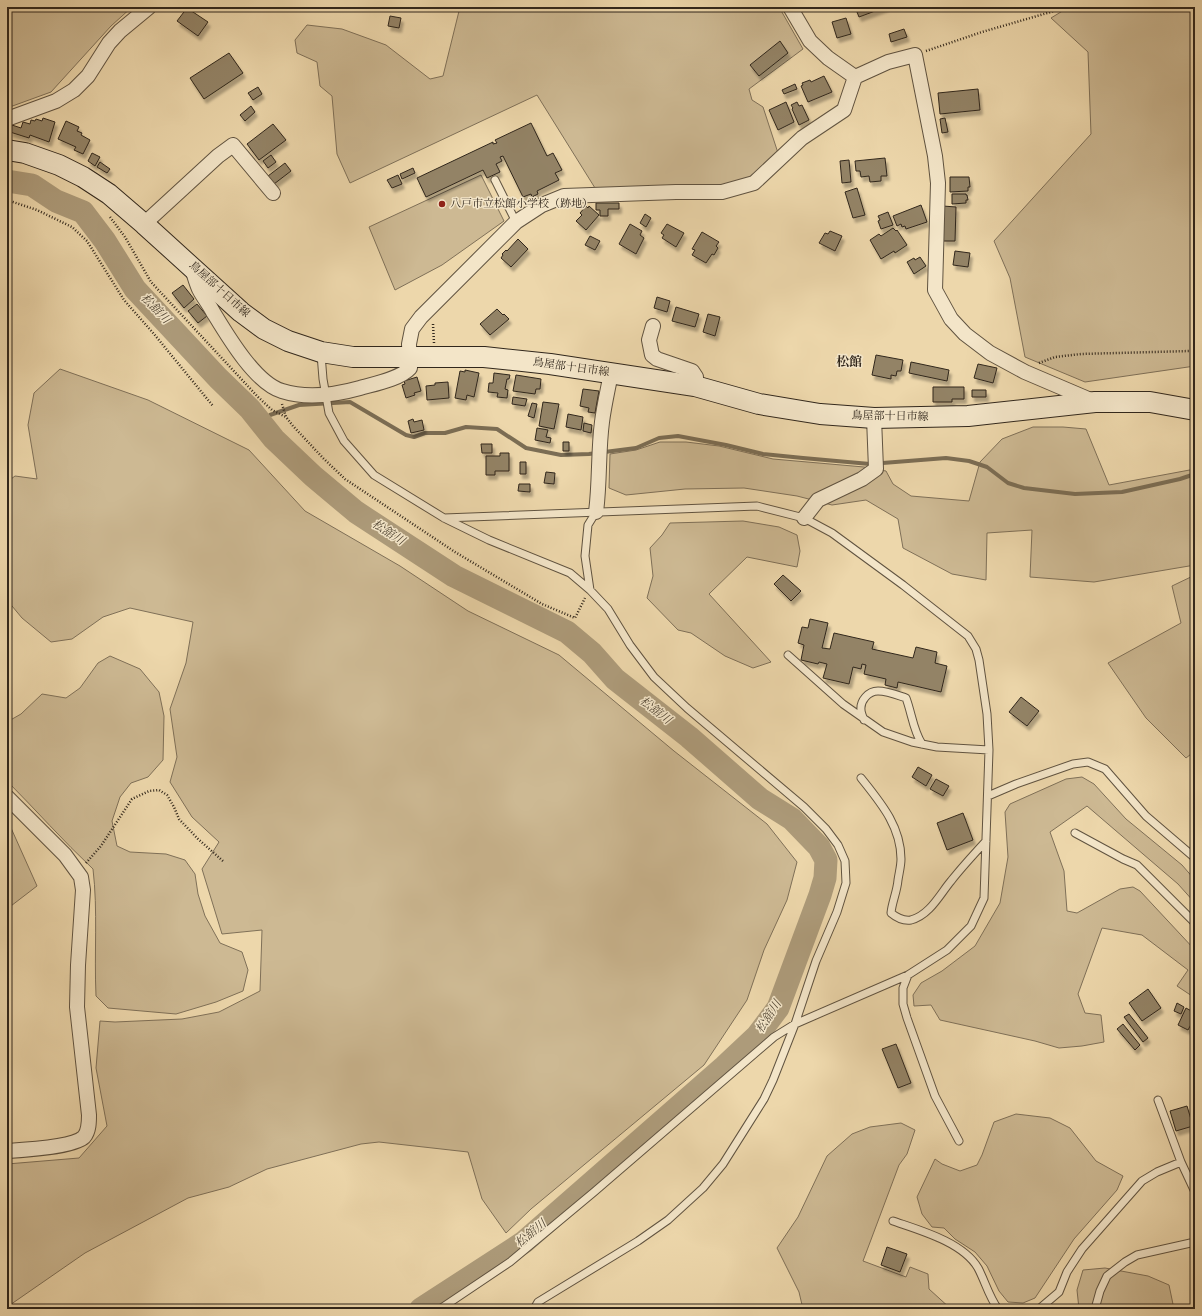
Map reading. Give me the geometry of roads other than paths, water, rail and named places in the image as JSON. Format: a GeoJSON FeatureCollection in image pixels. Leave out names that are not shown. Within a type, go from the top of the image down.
{"type":"FeatureCollection","features":[{"type":"Feature","properties":{"kind":"main road","name":"鳥屋部十日市線"},"geometry":{"type":"LineString","coordinates":[[7,150],[25,153],[59,165],[83,177],[109,194],[191,265],[227,300],[264,329],[288,341],[321,352],[353,357],[410,356],[484,358],[550,364],[695,386],[759,404],[820,414],[874,418],[968,416],[1095,402],[1150,402],[1195,410]]}},
{"type":"Feature","properties":{"kind":"street"},"geometry":{"type":"LineString","coordinates":[[7,119],[56,101],[74,90],[88,76],[109,43],[120,31],[149,7]]}},
{"type":"Feature","properties":{"kind":"street"},"geometry":{"type":"LineString","coordinates":[[790,7],[810,41],[828,58],[856,78]]}},
{"type":"Feature","properties":{"kind":"street"},"geometry":{"type":"LineString","coordinates":[[191,265],[199,288],[227,336],[262,379],[282,391],[312,396],[326,395],[351,390],[394,378],[406,372],[410,368],[409,344],[412,329],[516,222],[542,205],[564,196],[722,192],[754,183],[802,138],[844,110],[856,78],[888,62],[914,55],[935,156],[938,183],[935,290],[951,319],[965,334],[990,353],[1025,372],[1095,402]]}},
{"type":"Feature","properties":{"kind":"street"},"geometry":{"type":"LineString","coordinates":[[144,224],[232,145],[274,193]]}},
{"type":"Feature","properties":{"kind":"street"},"geometry":{"type":"LineString","coordinates":[[653,326],[649,340],[652,355],[657,359],[692,371],[696,377],[695,386]]}},
{"type":"Feature","properties":{"kind":"street"},"geometry":{"type":"LineString","coordinates":[[596,512],[599,492],[599,457],[602,421],[611,373]]}},
{"type":"Feature","properties":{"kind":"street"},"geometry":{"type":"LineString","coordinates":[[804,518],[818,500],[862,479],[876,469],[874,418]]}},
{"type":"Feature","properties":{"kind":"street"},"geometry":{"type":"LineString","coordinates":[[7,797],[65,855],[81,877],[83,890],[77,1007],[89,1115],[89,1126],[84,1137],[73,1143],[7,1152]]}},
{"type":"Feature","properties":{"kind":"lane"},"geometry":{"type":"LineString","coordinates":[[495,180],[516,222]]}},
{"type":"Feature","properties":{"kind":"lane"},"geometry":{"type":"LineString","coordinates":[[321,352],[323,379],[329,413],[344,441],[374,475],[444,518],[489,540],[570,573],[590,590],[608,610],[630,645],[654,677],[804,807],[826,829],[838,845],[845,861],[846,883],[837,912],[816,961],[795,1024],[773,1080],[764,1099],[723,1164],[704,1188],[668,1220],[644,1237],[538,1302],[534,1309]]}},
{"type":"Feature","properties":{"kind":"lane"},"geometry":{"type":"LineString","coordinates":[[440,1309],[510,1262],[594,1192],[774,1037],[795,1024],[908,975],[947,950],[971,926],[984,898],[989,750],[986,707],[980,660],[976,649],[968,636],[903,585],[832,533],[804,518],[757,506],[444,518]]}},
{"type":"Feature","properties":{"kind":"lane"},"geometry":{"type":"LineString","coordinates":[[590,590],[585,556],[588,525],[596,512]]}},
{"type":"Feature","properties":{"kind":"lane"},"geometry":{"type":"LineString","coordinates":[[788,655],[843,704],[883,732],[937,747],[964,750],[989,750]]}},
{"type":"Feature","properties":{"kind":"lane"},"geometry":{"type":"LineString","coordinates":[[864,720],[861,710],[863,701],[867,694],[877,691],[892,693],[906,698],[911,710],[913,725],[922,744]]}},
{"type":"Feature","properties":{"kind":"lane"},"geometry":{"type":"LineString","coordinates":[[988,796],[1016,784],[1073,764],[1088,762],[1105,769],[1146,816],[1195,858]]}},
{"type":"Feature","properties":{"kind":"lane"},"geometry":{"type":"LineString","coordinates":[[861,778],[886,810],[898,836],[901,859],[898,884],[891,913],[899,919],[911,920],[922,915],[986,841]]}},
{"type":"Feature","properties":{"kind":"lane"},"geometry":{"type":"LineString","coordinates":[[1075,833],[1137,865],[1195,923]]}},
{"type":"Feature","properties":{"kind":"lane"},"geometry":{"type":"LineString","coordinates":[[908,975],[903,988],[903,1004],[907,1018],[936,1096],[959,1141]]}},
{"type":"Feature","properties":{"kind":"lane"},"geometry":{"type":"LineString","coordinates":[[1158,1100],[1181,1162],[1195,1192]]}},
{"type":"Feature","properties":{"kind":"lane"},"geometry":{"type":"LineString","coordinates":[[1039,1309],[1059,1292],[1067,1272],[1082,1249],[1142,1181],[1157,1172],[1181,1162]]}},
{"type":"Feature","properties":{"kind":"lane"},"geometry":{"type":"LineString","coordinates":[[893,1221],[941,1238],[965,1254],[977,1266],[998,1309]]}},
{"type":"Feature","properties":{"kind":"lane"},"geometry":{"type":"LineString","coordinates":[[1095,1309],[1100,1291],[1107,1276],[1124,1262],[1137,1255],[1195,1242]]}},
{"type":"Feature","properties":{"kind":"waterway","name":"松舘川"},"geometry":{"type":"LineString","coordinates":[[7,181],[32,185],[56,201],[83,212],[105,241],[135,289],[218,378],[250,409],[274,439],[313,476],[356,512],[454,576],[567,632],[592,653],[615,679],[689,737],[760,799],[792,819],[819,847],[826,860],[825,878],[820,895],[778,1008],[757,1036],[724,1067],[524,1242],[421,1309]]}},
{"type":"Feature","properties":{"kind":"waterway"},"geometry":{"type":"LineString","coordinates":[[262,424],[270,415],[299,405],[350,402],[406,435],[414,437],[425,433],[445,433],[466,427],[497,429],[526,448],[561,455],[589,454],[636,448],[659,438],[678,436],[763,454],[870,464],[946,458],[969,461],[987,467],[1008,483],[1024,488],[1075,494],[1122,492],[1180,479],[1195,474]]}},
{"type":"Feature","properties":{"kind":"place","name":"八戸市立松館小学校（跡地）"},"geometry":{"type":"Point","coordinates":[442,204]}},
{"type":"Feature","properties":{"kind":"district","name":"松館"},"geometry":{"type":"Point","coordinates":[849,363]}}]}
